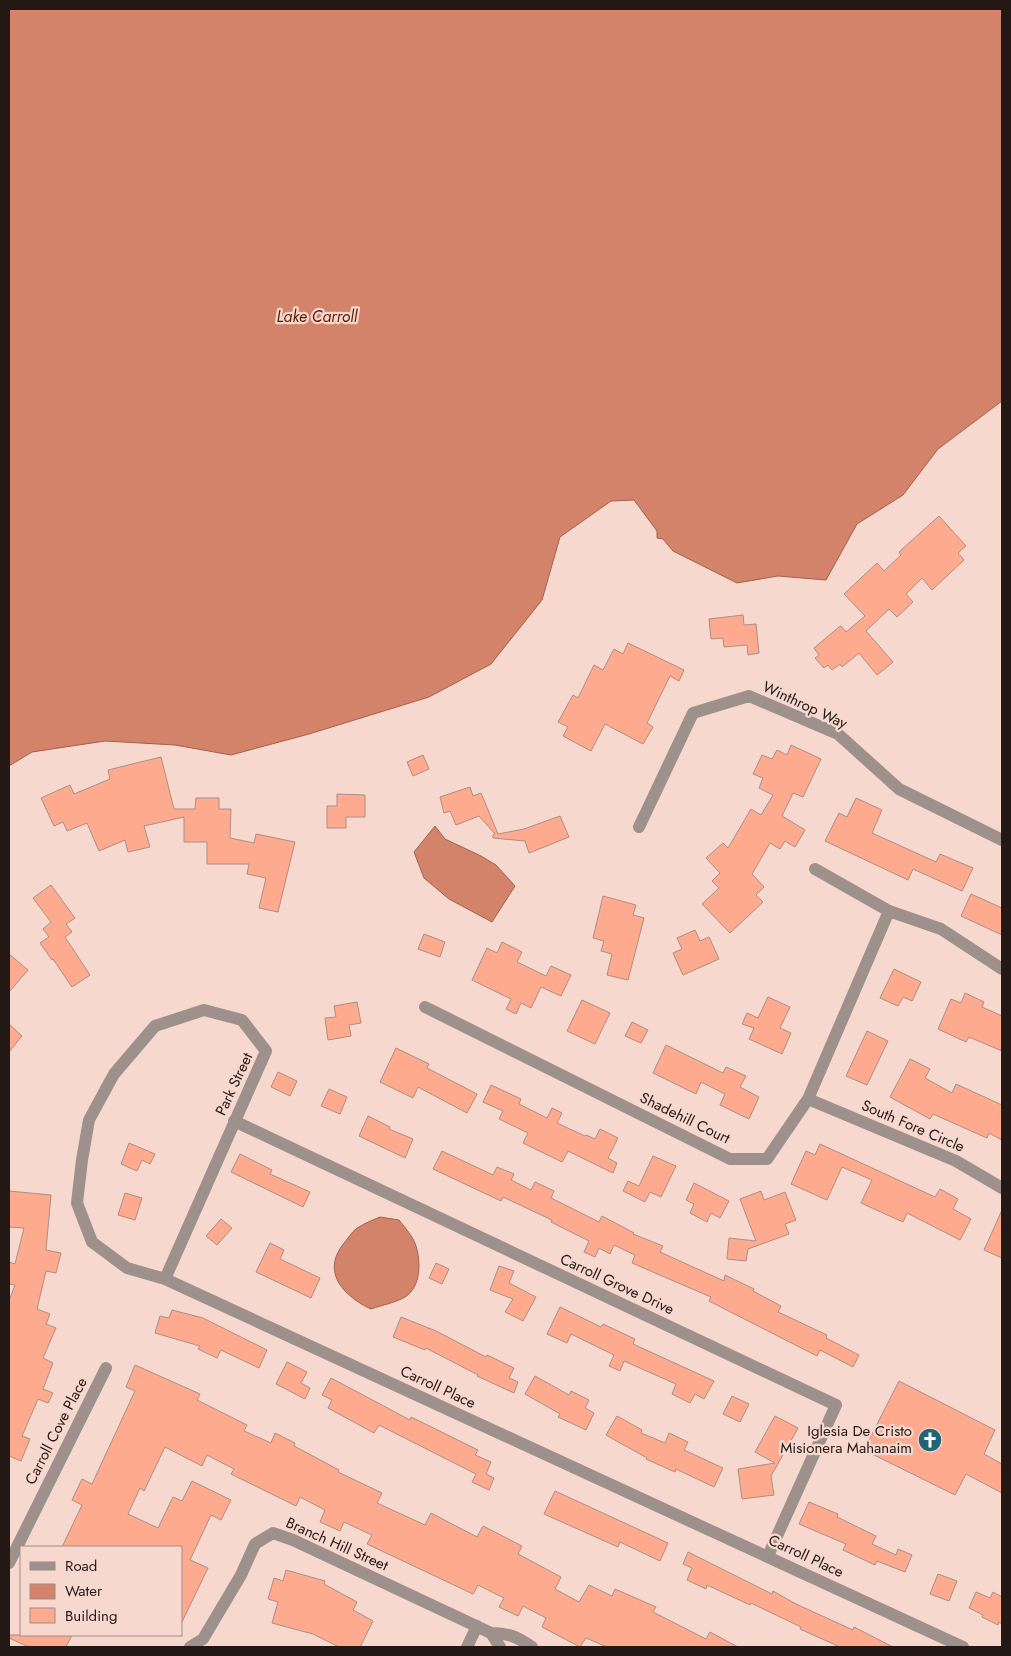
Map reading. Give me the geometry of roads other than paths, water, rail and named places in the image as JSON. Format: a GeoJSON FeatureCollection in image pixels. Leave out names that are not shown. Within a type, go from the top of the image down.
{"type":"FeatureCollection","features":[{"type":"Feature","properties":{"kind":"street","name":"Winthrop Way"},"geometry":{"type":"LineString","coordinates":[[639,827],[693,713],[749,696],[838,734],[898,789],[1002,840]]}},
{"type":"Feature","properties":{"kind":"street"},"geometry":{"type":"LineString","coordinates":[[815,869],[889,911],[941,928],[1002,969]]}},
{"type":"Feature","properties":{"kind":"street","name":"Shadehill Court"},"geometry":{"type":"LineString","coordinates":[[425,1007],[730,1159],[767,1159],[808,1098],[889,911]]}},
{"type":"Feature","properties":{"kind":"street","name":"Park Street"},"geometry":{"type":"LineString","coordinates":[[134,1051],[155,1026],[204,1010],[242,1020],[266,1051],[165,1279]]}},
{"type":"Feature","properties":{"kind":"street","name":"Carroll Place"},"geometry":{"type":"LineString","coordinates":[[134,1051],[114,1074],[89,1120],[77,1203],[92,1242],[127,1268],[165,1279],[963,1647]]}},
{"type":"Feature","properties":{"kind":"street","name":"South Fore Circle"},"geometry":{"type":"LineString","coordinates":[[808,1098],[956,1162],[1002,1188]]}},
{"type":"Feature","properties":{"kind":"street","name":"Carroll Grove Drive"},"geometry":{"type":"LineString","coordinates":[[234,1121],[836,1405],[768,1556]]}},
{"type":"Feature","properties":{"kind":"street","name":"Carroll Cove Place"},"geometry":{"type":"LineString","coordinates":[[9,1563],[106,1368]]}},
{"type":"Feature","properties":{"kind":"street","name":"Branch Hill Street"},"geometry":{"type":"LineString","coordinates":[[190,1647],[203,1640],[241,1575],[255,1544],[273,1533],[293,1540],[491,1633],[508,1634],[532,1647]]}},
{"type":"Feature","properties":{"kind":"street"},"geometry":{"type":"LineString","coordinates":[[467,1647],[477,1626]]}},
{"type":"Feature","properties":{"kind":"street"},"geometry":{"type":"LineString","coordinates":[[491,1633],[500,1647]]}},
{"type":"Feature","properties":{"kind":"water","name":"Lake Carroll"},"geometry":{"type":"Polygon","coordinates":[[[9,9],[1002,9],[1002,401],[938,449],[903,495],[857,524],[826,580],[778,576],[737,583],[673,551],[663,539],[657,538],[657,531],[634,500],[611,501],[560,537],[542,600],[491,664],[429,697],[309,734],[231,755],[175,745],[105,741],[32,752],[9,766],[9,9]]]}},
{"type":"Feature","properties":{"kind":"water"},"geometry":{"type":"Polygon","coordinates":[[[435,826],[445,839],[496,865],[515,886],[492,922],[449,899],[424,878],[414,852],[435,826]]]}},
{"type":"Feature","properties":{"kind":"water"},"geometry":{"type":"Polygon","coordinates":[[[380,1217],[399,1220],[411,1235],[418,1252],[419,1267],[417,1281],[410,1293],[393,1302],[371,1309],[361,1304],[344,1290],[335,1273],[335,1263],[338,1253],[353,1232],[364,1224],[380,1217]]]}},
{"type":"Feature","properties":{"kind":"place","name":"Iglesia De Cristo Misionera Mahanaim"},"geometry":{"type":"Point","coordinates":[930,1440]}}]}
